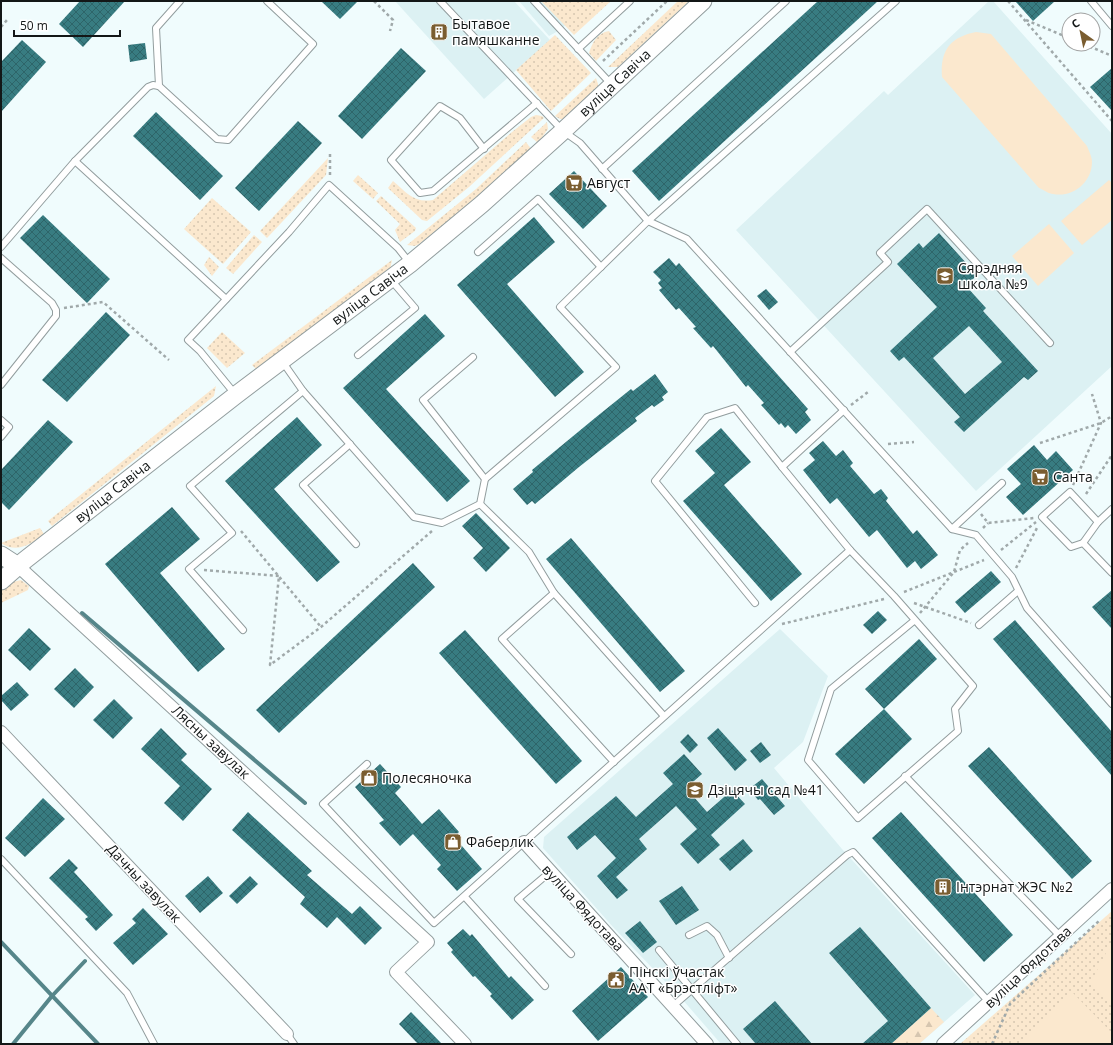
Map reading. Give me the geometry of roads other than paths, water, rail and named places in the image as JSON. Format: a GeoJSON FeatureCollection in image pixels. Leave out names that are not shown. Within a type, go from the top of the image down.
{"type":"FeatureCollection","features":[{"type":"Feature","properties":{"kind":"street","name":"вуліца Савіча"},"geometry":{"type":"LineString","coordinates":[[1,581],[18,566],[236,395],[391,280],[482,204],[703,1]]}},
{"type":"Feature","properties":{"kind":"street"},"geometry":{"type":"LineString","coordinates":[[1,555],[18,566]]}},
{"type":"Feature","properties":{"kind":"street","name":"Лясны завулак"},"geometry":{"type":"LineString","coordinates":[[18,566],[428,942],[396,972],[465,1044]]}},
{"type":"Feature","properties":{"kind":"street","name":"Дачны завулак"},"geometry":{"type":"LineString","coordinates":[[1,732],[290,1039]]}},
{"type":"Feature","properties":{"kind":"street","name":"вуліца Фядотава"},"geometry":{"type":"LineString","coordinates":[[524,842],[707,1044]]}},
{"type":"Feature","properties":{"kind":"street","name":"вуліца Фядотава"},"geometry":{"type":"LineString","coordinates":[[943,1044],[1112,889]]}},
{"type":"Feature","properties":{"kind":"lane"},"geometry":{"type":"LineString","coordinates":[[159,86],[156,28],[180,1]]}},
{"type":"Feature","properties":{"kind":"lane"},"geometry":{"type":"LineString","coordinates":[[1,247],[75,161],[148,87],[153,85],[159,86],[217,139],[228,140],[313,44],[267,1]]}},
{"type":"Feature","properties":{"kind":"lane"},"geometry":{"type":"LineString","coordinates":[[440,1],[563,131],[580,143],[648,221],[686,239],[844,410],[952,530],[976,535],[1012,577],[1027,608],[1112,704]]}},
{"type":"Feature","properties":{"kind":"lane"},"geometry":{"type":"LineString","coordinates":[[534,1],[612,85]]}},
{"type":"Feature","properties":{"kind":"lane"},"geometry":{"type":"LineString","coordinates":[[578,49],[630,1]]}},
{"type":"Feature","properties":{"kind":"lane"},"geometry":{"type":"LineString","coordinates":[[602,169],[786,1]]}},
{"type":"Feature","properties":{"kind":"lane"},"geometry":{"type":"LineString","coordinates":[[480,504],[485,479],[616,367],[560,307],[648,221],[896,1]]}},
{"type":"Feature","properties":{"kind":"lane"},"geometry":{"type":"LineString","coordinates":[[1091,1],[1112,26]]}},
{"type":"Feature","properties":{"kind":"lane"},"geometry":{"type":"LineString","coordinates":[[484,149],[460,118],[440,106],[391,160],[420,193],[433,191],[484,149],[537,103]]}},
{"type":"Feature","properties":{"kind":"lane"},"geometry":{"type":"LineString","coordinates":[[75,161],[226,299]]}},
{"type":"Feature","properties":{"kind":"lane"},"geometry":{"type":"LineString","coordinates":[[236,395],[188,340],[289,232],[330,185],[398,248],[410,264]]}},
{"type":"Feature","properties":{"kind":"lane"},"geometry":{"type":"LineString","coordinates":[[478,252],[538,199],[601,267]]}},
{"type":"Feature","properties":{"kind":"lane"},"geometry":{"type":"LineString","coordinates":[[790,352],[888,262],[880,253],[927,209],[1050,343]]}},
{"type":"Feature","properties":{"kind":"lane"},"geometry":{"type":"LineString","coordinates":[[1,258],[52,303],[56,310],[56,316],[1,386]]}},
{"type":"Feature","properties":{"kind":"lane"},"geometry":{"type":"LineString","coordinates":[[358,355],[414,308],[391,280]]}},
{"type":"Feature","properties":{"kind":"lane"},"geometry":{"type":"LineString","coordinates":[[473,357],[423,400],[485,479]]}},
{"type":"Feature","properties":{"kind":"lane"},"geometry":{"type":"LineString","coordinates":[[282,361],[303,391],[414,517],[442,523],[480,504]]}},
{"type":"Feature","properties":{"kind":"lane"},"geometry":{"type":"LineString","coordinates":[[243,630],[189,569],[232,533],[190,486],[303,391]]}},
{"type":"Feature","properties":{"kind":"lane"},"geometry":{"type":"LineString","coordinates":[[756,604],[655,481],[707,417],[734,408],[850,550],[894,596],[973,686],[955,709],[958,731],[858,818],[808,760],[832,689],[915,620]]}},
{"type":"Feature","properties":{"kind":"lane"},"geometry":{"type":"LineString","coordinates":[[782,467],[844,410]]}},
{"type":"Feature","properties":{"kind":"lane"},"geometry":{"type":"LineString","coordinates":[[1,420],[9,427],[1,437]]}},
{"type":"Feature","properties":{"kind":"lane"},"geometry":{"type":"LineString","coordinates":[[350,444],[303,485],[356,544]]}},
{"type":"Feature","properties":{"kind":"lane"},"geometry":{"type":"LineString","coordinates":[[952,530],[1002,483]]}},
{"type":"Feature","properties":{"kind":"lane"},"geometry":{"type":"LineString","coordinates":[[1098,522],[1070,492],[1042,517],[1071,546],[1083,543],[1098,522],[1112,509]]}},
{"type":"Feature","properties":{"kind":"lane"},"geometry":{"type":"LineString","coordinates":[[480,504],[529,552],[554,593],[664,716]]}},
{"type":"Feature","properties":{"kind":"lane"},"geometry":{"type":"LineString","coordinates":[[1083,543],[1112,573]]}},
{"type":"Feature","properties":{"kind":"lane"},"geometry":{"type":"LineString","coordinates":[[367,764],[323,804],[434,923],[465,897],[524,842],[850,550]]}},
{"type":"Feature","properties":{"kind":"lane"},"geometry":{"type":"LineString","coordinates":[[979,626],[1018,591]]}},
{"type":"Feature","properties":{"kind":"lane"},"geometry":{"type":"LineString","coordinates":[[554,593],[502,639],[614,762]]}},
{"type":"Feature","properties":{"kind":"lane"},"geometry":{"type":"LineString","coordinates":[[905,776],[1060,936]]}},
{"type":"Feature","properties":{"kind":"lane"},"geometry":{"type":"LineString","coordinates":[[673,1006],[847,855],[853,852],[990,1002]]}},
{"type":"Feature","properties":{"kind":"lane"},"geometry":{"type":"LineString","coordinates":[[1,859],[127,993],[154,1044]]}},
{"type":"Feature","properties":{"kind":"lane"},"geometry":{"type":"LineString","coordinates":[[550,872],[518,899],[571,954]]}},
{"type":"Feature","properties":{"kind":"lane"},"geometry":{"type":"LineString","coordinates":[[465,897],[545,986]]}},
{"type":"Feature","properties":{"kind":"lane"},"geometry":{"type":"LineString","coordinates":[[689,935],[707,926],[717,935],[729,958]]}},
{"type":"Feature","properties":{"kind":"lane"},"geometry":{"type":"LineString","coordinates":[[658,950],[737,1044]]}},
{"type":"Feature","properties":{"kind":"waterway"},"geometry":{"type":"LineString","coordinates":[[82,613],[305,803]]}},
{"type":"Feature","properties":{"kind":"waterway"},"geometry":{"type":"LineString","coordinates":[[1,942],[98,1044]]}},
{"type":"Feature","properties":{"kind":"waterway"},"geometry":{"type":"LineString","coordinates":[[13,1044],[52,996],[85,961]]}},
{"type":"Feature","properties":{"kind":"place","name":"Бытавое памяшканне"},"geometry":{"type":"Point","coordinates":[439,32]}},
{"type":"Feature","properties":{"kind":"place","name":"Август"},"geometry":{"type":"Point","coordinates":[574,183]}},
{"type":"Feature","properties":{"kind":"place","name":"Сярэдняя школа №9"},"geometry":{"type":"Point","coordinates":[945,276]}},
{"type":"Feature","properties":{"kind":"place","name":"Санта"},"geometry":{"type":"Point","coordinates":[1040,477]}},
{"type":"Feature","properties":{"kind":"place","name":"Полесяночка"},"geometry":{"type":"Point","coordinates":[369,778]}},
{"type":"Feature","properties":{"kind":"place","name":"Дзіцячы сад №41"},"geometry":{"type":"Point","coordinates":[695,790]}},
{"type":"Feature","properties":{"kind":"place","name":"Фаберлик"},"geometry":{"type":"Point","coordinates":[453,842]}},
{"type":"Feature","properties":{"kind":"place","name":"Інтэрнат ЖЭС №2"},"geometry":{"type":"Point","coordinates":[943,887]}},
{"type":"Feature","properties":{"kind":"place","name":"Пінскі ўчастак ААТ «Брэстліфт»"},"geometry":{"type":"Point","coordinates":[616,980]}}]}
